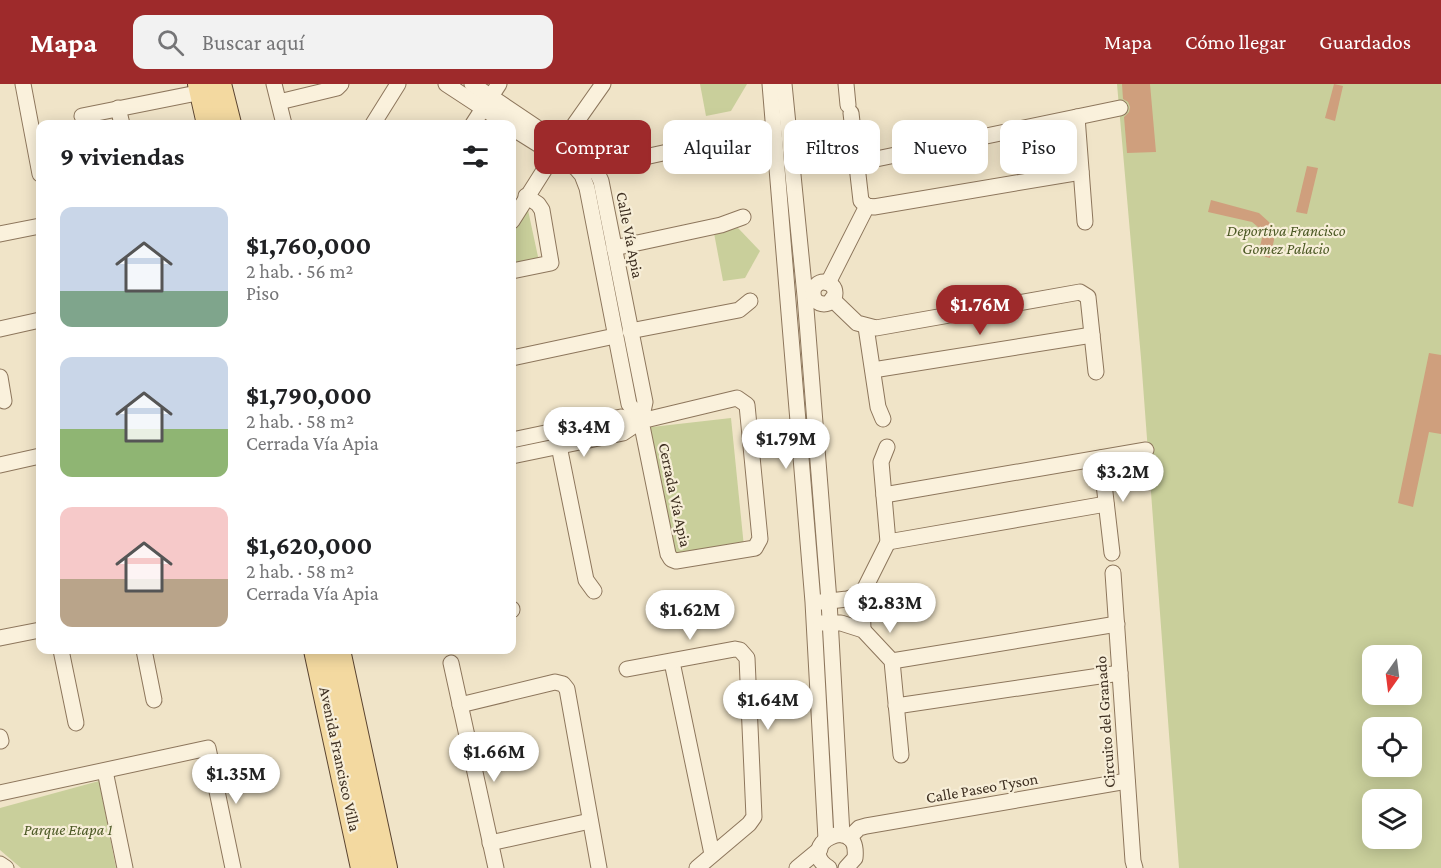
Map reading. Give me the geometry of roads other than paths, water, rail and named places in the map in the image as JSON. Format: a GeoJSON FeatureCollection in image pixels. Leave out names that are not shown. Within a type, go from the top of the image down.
{"type":"FeatureCollection","features":[{"type":"Feature","properties":{"kind":"main road"},"geometry":{"type":"LineString","coordinates":[[207,87],[209,120]]}},
{"type":"Feature","properties":{"kind":"main road"},"geometry":{"type":"LineString","coordinates":[[207,87],[227,120]]}},
{"type":"Feature","properties":{"kind":"main road","name":"Avenida Francisco Villa"},"geometry":{"type":"LineString","coordinates":[[325,654],[363,868]]}},
{"type":"Feature","properties":{"kind":"main road","name":"Avenida Francisco Villa"},"geometry":{"type":"LineString","coordinates":[[325,654],[385,868]]}},
{"type":"Feature","properties":{"kind":"street"},"geometry":{"type":"LineString","coordinates":[[23,84],[36,153]]}},
{"type":"Feature","properties":{"kind":"street"},"geometry":{"type":"LineString","coordinates":[[274,84],[283,120]]}},
{"type":"Feature","properties":{"kind":"street"},"geometry":{"type":"LineString","coordinates":[[279,102],[337,88],[340,84]]}},
{"type":"Feature","properties":{"kind":"street"},"geometry":{"type":"LineString","coordinates":[[376,120],[398,84]]}},
{"type":"Feature","properties":{"kind":"street"},"geometry":{"type":"LineString","coordinates":[[446,84],[491,96],[505,120]]}},
{"type":"Feature","properties":{"kind":"street"},"geometry":{"type":"LineString","coordinates":[[472,84],[491,96],[534,131]]}},
{"type":"Feature","properties":{"kind":"street"},"geometry":{"type":"LineString","coordinates":[[578,120],[603,84]]}},
{"type":"Feature","properties":{"kind":"street"},"geometry":{"type":"LineString","coordinates":[[770,84],[813,602],[822,623],[845,836],[856,851],[855,858],[846,868]]}},
{"type":"Feature","properties":{"kind":"street"},"geometry":{"type":"LineString","coordinates":[[784,84],[809,296],[829,601],[822,623],[823,844],[819,855],[825,867]]}},
{"type":"Feature","properties":{"kind":"street"},"geometry":{"type":"LineString","coordinates":[[846,84],[851,120]]}},
{"type":"Feature","properties":{"kind":"street"},"geometry":{"type":"LineString","coordinates":[[82,116],[207,87]]}},
{"type":"Feature","properties":{"kind":"street"},"geometry":{"type":"LineString","coordinates":[[475,120],[491,96]]}},
{"type":"Feature","properties":{"kind":"street"},"geometry":{"type":"LineString","coordinates":[[118,108],[121,120]]}},
{"type":"Feature","properties":{"kind":"street"},"geometry":{"type":"LineString","coordinates":[[880,158],[1120,108]]}},
{"type":"Feature","properties":{"kind":"street"},"geometry":{"type":"LineString","coordinates":[[1077,117],[1085,222]]}},
{"type":"Feature","properties":{"kind":"street"},"geometry":{"type":"LineString","coordinates":[[516,130],[534,139]]}},
{"type":"Feature","properties":{"kind":"street"},"geometry":{"type":"LineString","coordinates":[[858,174],[861,201],[867,206],[874,207],[1081,171]]}},
{"type":"Feature","properties":{"kind":"street"},"geometry":{"type":"LineString","coordinates":[[516,213],[541,174]]}},
{"type":"Feature","properties":{"kind":"street","name":"Calle Vía Apia"},"geometry":{"type":"LineString","coordinates":[[589,174],[587,188],[623,333]]}},
{"type":"Feature","properties":{"kind":"street","name":"Calle Vía Apia"},"geometry":{"type":"LineString","coordinates":[[592,174],[601,181],[614,248],[629,404],[641,421]]}},
{"type":"Feature","properties":{"kind":"street"},"geometry":{"type":"LineString","coordinates":[[516,270],[551,262],[542,210],[526,196]]}},
{"type":"Feature","properties":{"kind":"street"},"geometry":{"type":"LineString","coordinates":[[828,283],[867,206]]}},
{"type":"Feature","properties":{"kind":"street"},"geometry":{"type":"LineString","coordinates":[[614,248],[721,225],[742,217]]}},
{"type":"Feature","properties":{"kind":"street"},"geometry":{"type":"LineString","coordinates":[[0,234],[36,227]]}},
{"type":"Feature","properties":{"kind":"street"},"geometry":{"type":"LineString","coordinates":[[789,298],[809,296],[821,303],[832,299],[835,292],[828,283]]}},
{"type":"Feature","properties":{"kind":"street"},"geometry":{"type":"LineString","coordinates":[[809,296],[817,284],[828,283]]}},
{"type":"Feature","properties":{"kind":"street"},"geometry":{"type":"LineString","coordinates":[[832,299],[857,323],[876,328],[1080,292],[1088,297],[1096,372]]}},
{"type":"Feature","properties":{"kind":"street"},"geometry":{"type":"LineString","coordinates":[[516,357],[739,310],[750,301]]}},
{"type":"Feature","properties":{"kind":"street"},"geometry":{"type":"LineString","coordinates":[[0,328],[36,321]]}},
{"type":"Feature","properties":{"kind":"street"},"geometry":{"type":"LineString","coordinates":[[866,327],[878,407],[883,420]]}},
{"type":"Feature","properties":{"kind":"street"},"geometry":{"type":"LineString","coordinates":[[873,370],[1092,335]]}},
{"type":"Feature","properties":{"kind":"street"},"geometry":{"type":"LineString","coordinates":[[0,377],[4,401]]}},
{"type":"Feature","properties":{"kind":"street","name":"Cerrada Vía Apia"},"geometry":{"type":"LineString","coordinates":[[737,398],[747,405],[760,539],[755,548],[676,561],[671,559],[668,554],[641,421],[737,398]]}},
{"type":"Feature","properties":{"kind":"street"},"geometry":{"type":"LineString","coordinates":[[516,439],[621,417],[641,421]]}},
{"type":"Feature","properties":{"kind":"street"},"geometry":{"type":"LineString","coordinates":[[516,455],[623,433],[641,421]]}},
{"type":"Feature","properties":{"kind":"street"},"geometry":{"type":"LineString","coordinates":[[559,446],[586,580],[594,591]]}},
{"type":"Feature","properties":{"kind":"street"},"geometry":{"type":"LineString","coordinates":[[863,630],[862,594],[888,542],[880,462],[887,447]]}},
{"type":"Feature","properties":{"kind":"street"},"geometry":{"type":"LineString","coordinates":[[884,495],[1146,450]]}},
{"type":"Feature","properties":{"kind":"street"},"geometry":{"type":"LineString","coordinates":[[0,465],[36,457]]}},
{"type":"Feature","properties":{"kind":"street"},"geometry":{"type":"LineString","coordinates":[[1101,458],[1112,553]]}},
{"type":"Feature","properties":{"kind":"street"},"geometry":{"type":"LineString","coordinates":[[888,542],[1106,504]]}},
{"type":"Feature","properties":{"kind":"street","name":"Circuito del Granado"},"geometry":{"type":"LineString","coordinates":[[1113,573],[1135,868]]}},
{"type":"Feature","properties":{"kind":"street"},"geometry":{"type":"LineString","coordinates":[[813,602],[847,599],[862,594]]}},
{"type":"Feature","properties":{"kind":"street"},"geometry":{"type":"LineString","coordinates":[[822,623],[841,622],[863,630],[892,661],[901,755]]}},
{"type":"Feature","properties":{"kind":"street"},"geometry":{"type":"LineString","coordinates":[[892,661],[1117,624]]}},
{"type":"Feature","properties":{"kind":"street"},"geometry":{"type":"LineString","coordinates":[[0,638],[36,631]]}},
{"type":"Feature","properties":{"kind":"street"},"geometry":{"type":"LineString","coordinates":[[627,669],[735,649],[745,654],[749,663],[754,816],[749,824],[697,868]]}},
{"type":"Feature","properties":{"kind":"street"},"geometry":{"type":"LineString","coordinates":[[62,654],[76,723]]}},
{"type":"Feature","properties":{"kind":"street"},"geometry":{"type":"LineString","coordinates":[[145,654],[154,700]]}},
{"type":"Feature","properties":{"kind":"street"},"geometry":{"type":"LineString","coordinates":[[672,662],[712,854]]}},
{"type":"Feature","properties":{"kind":"street"},"geometry":{"type":"LineString","coordinates":[[451,663],[496,868]]}},
{"type":"Feature","properties":{"kind":"street"},"geometry":{"type":"LineString","coordinates":[[896,706],[1120,673]]}},
{"type":"Feature","properties":{"kind":"street"},"geometry":{"type":"LineString","coordinates":[[460,705],[555,682],[567,689],[600,868]]}},
{"type":"Feature","properties":{"kind":"street"},"geometry":{"type":"LineString","coordinates":[[0,794],[208,748],[233,868]]}},
{"type":"Feature","properties":{"kind":"street"},"geometry":{"type":"LineString","coordinates":[[105,771],[125,868]]}},
{"type":"Feature","properties":{"kind":"street","name":"Calle Paseo Tyson"},"geometry":{"type":"LineString","coordinates":[[823,844],[830,836],[845,836],[866,826],[1127,781]]}},
{"type":"Feature","properties":{"kind":"street"},"geometry":{"type":"LineString","coordinates":[[490,843],[590,821]]}},
{"type":"Feature","properties":{"kind":"street"},"geometry":{"type":"LineString","coordinates":[[797,868],[823,844]]}},
{"type":"Feature","properties":{"kind":"street"},"geometry":{"type":"LineString","coordinates":[[0,864],[6,868]]}},
{"type":"Feature","properties":{"kind":"park label","name":"Deportiva Francisco Gomez Palacio"},"geometry":{"type":"Point","coordinates":[1286,239]}},
{"type":"Feature","properties":{"kind":"park label","name":"Parque Etapa 1"},"geometry":{"type":"Point","coordinates":[68,829]}}]}
